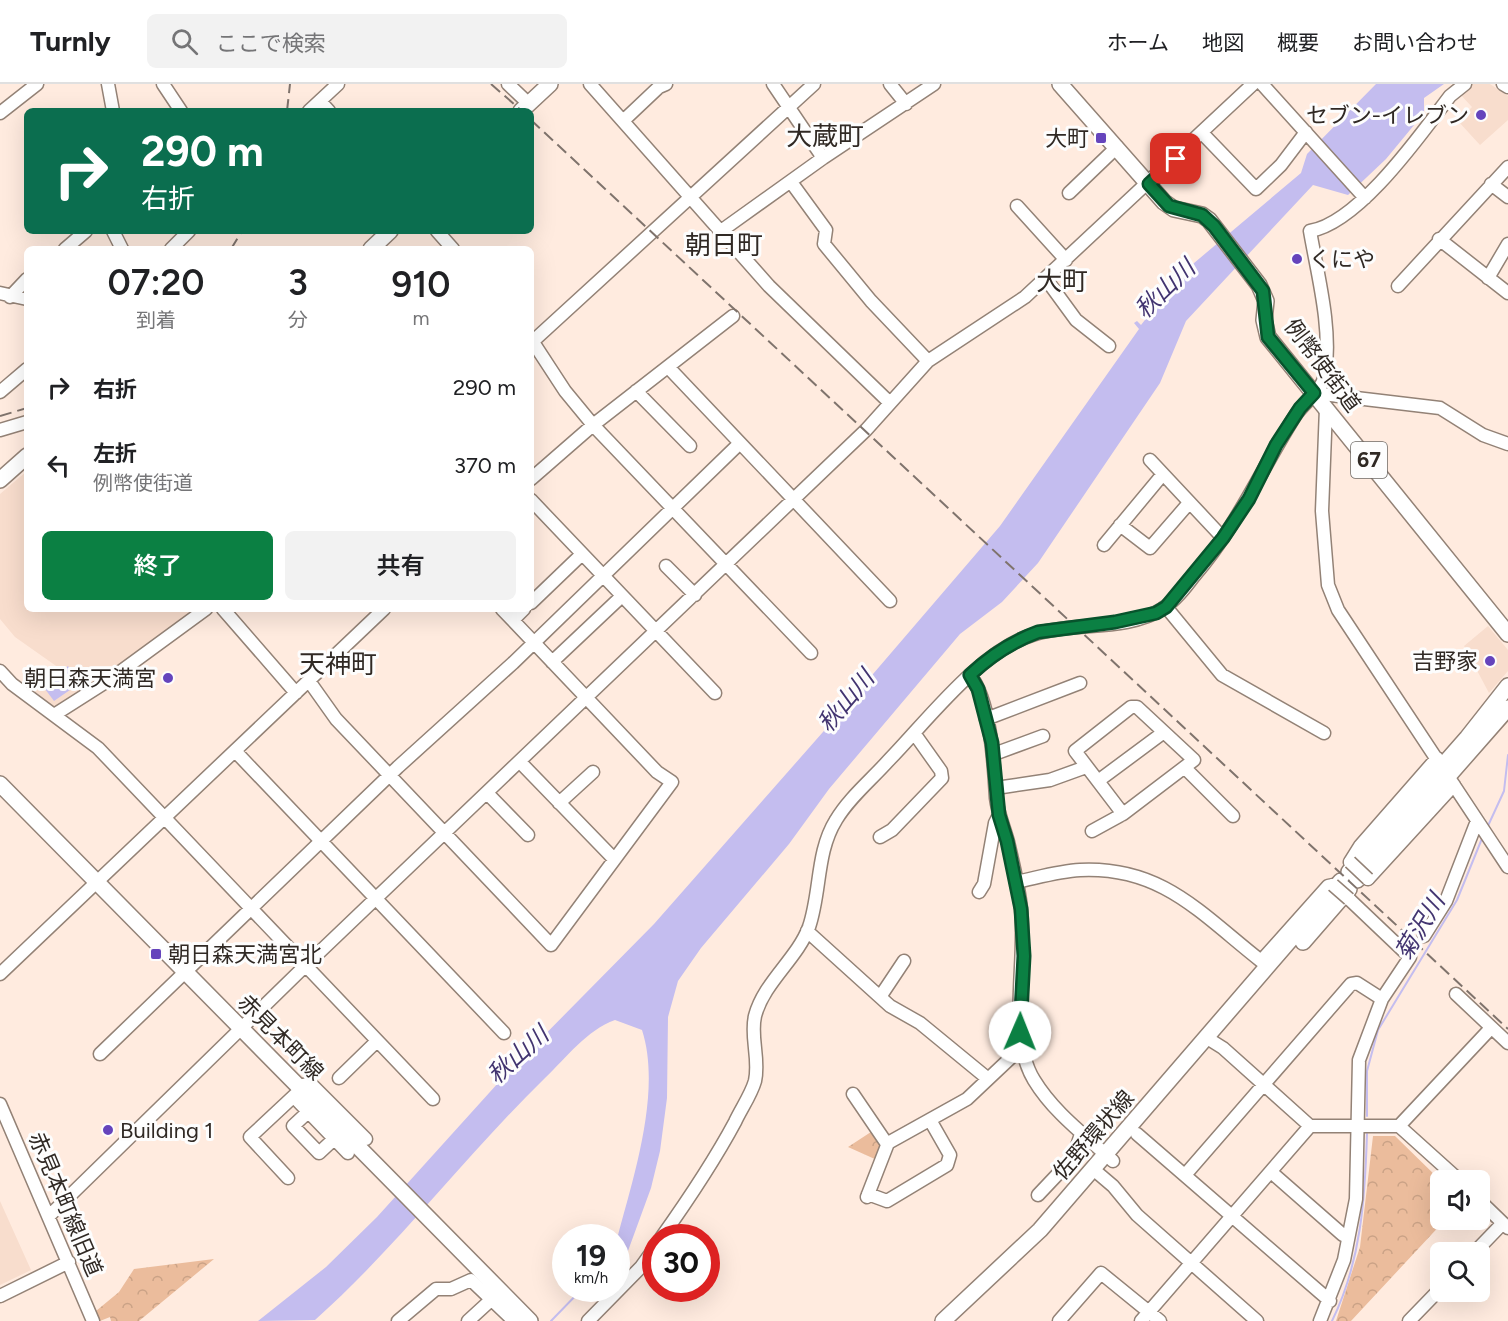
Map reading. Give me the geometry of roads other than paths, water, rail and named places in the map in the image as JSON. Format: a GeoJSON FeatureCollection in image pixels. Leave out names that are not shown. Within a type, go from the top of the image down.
{"type":"FeatureCollection","features":[{"type":"Feature","properties":{"kind":"main road"},"geometry":{"type":"LineString","coordinates":[[525,107],[550,84]]}},
{"type":"Feature","properties":{"kind":"main road","name":"例幣使街道"},"geometry":{"type":"LineString","coordinates":[[1060,84],[1169,206],[1202,215],[1214,226],[1254,278],[1266,301],[1264,320],[1268,337],[1508,634]]}},
{"type":"Feature","properties":{"kind":"main road"},"geometry":{"type":"LineString","coordinates":[[374,246],[387,234]]}},
{"type":"Feature","properties":{"kind":"main road"},"geometry":{"type":"LineString","coordinates":[[0,480],[24,459]]}},
{"type":"Feature","properties":{"kind":"main road"},"geometry":{"type":"LineString","coordinates":[[1445,771],[1508,686]]}},
{"type":"Feature","properties":{"kind":"main road"},"geometry":{"type":"LineString","coordinates":[[1445,771],[1508,708]]}},
{"type":"Feature","properties":{"kind":"main road","name":"佐野環状線"},"geometry":{"type":"LineString","coordinates":[[959,1321],[1048,1235],[1097,1172],[1445,771]]}},
{"type":"Feature","properties":{"kind":"main road","name":"赤見本町線"},"geometry":{"type":"LineString","coordinates":[[0,784],[241,1029],[296,1090],[365,1146],[525,1320]]}},
{"type":"Feature","properties":{"kind":"main road","name":"佐野環状線"},"geometry":{"type":"LineString","coordinates":[[1109,1158],[1137,1134],[1210,1041]]}},
{"type":"Feature","properties":{"kind":"main road","name":"佐野環状線"},"geometry":{"type":"LineString","coordinates":[[943,1321],[1040,1230],[1097,1172]]}},
{"type":"Feature","properties":{"kind":"street"},"geometry":{"type":"LineString","coordinates":[[0,113],[37,84]]}},
{"type":"Feature","properties":{"kind":"street"},"geometry":{"type":"LineString","coordinates":[[108,84],[112,108]]}},
{"type":"Feature","properties":{"kind":"street"},"geometry":{"type":"LineString","coordinates":[[163,84],[179,108]]}},
{"type":"Feature","properties":{"kind":"street"},"geometry":{"type":"LineString","coordinates":[[312,108],[339,84]]}},
{"type":"Feature","properties":{"kind":"street"},"geometry":{"type":"LineString","coordinates":[[508,84],[525,107]]}},
{"type":"Feature","properties":{"kind":"street"},"geometry":{"type":"LineString","coordinates":[[590,84],[692,196],[769,286],[890,403]]}},
{"type":"Feature","properties":{"kind":"street"},"geometry":{"type":"LineString","coordinates":[[623,121],[658,87],[666,84]]}},
{"type":"Feature","properties":{"kind":"street"},"geometry":{"type":"LineString","coordinates":[[773,84],[823,158]]}},
{"type":"Feature","properties":{"kind":"street"},"geometry":{"type":"LineString","coordinates":[[534,339],[814,84]]}},
{"type":"Feature","properties":{"kind":"street"},"geometry":{"type":"LineString","coordinates":[[890,84],[906,104]]}},
{"type":"Feature","properties":{"kind":"street"},"geometry":{"type":"LineString","coordinates":[[721,231],[823,158],[934,84]]}},
{"type":"Feature","properties":{"kind":"street"},"geometry":{"type":"LineString","coordinates":[[49,1216],[305,966],[866,430],[928,361],[1025,297],[1149,184],[1253,84]]}},
{"type":"Feature","properties":{"kind":"street"},"geometry":{"type":"LineString","coordinates":[[1262,84],[1363,195]]}},
{"type":"Feature","properties":{"kind":"street"},"geometry":{"type":"LineString","coordinates":[[671,1224],[710,1168],[754,1085],[758,1067],[753,1032],[755,1015],[765,995],[799,948],[807,931],[817,902],[824,848],[834,823],[970,675],[1009,644],[1031,635],[1142,617],[1166,607],[1223,538],[1249,499],[1276,445],[1300,408],[1325,376],[1326,333],[1310,231],[1329,225],[1363,195],[1375,189],[1450,96],[1465,84]]}},
{"type":"Feature","properties":{"kind":"street"},"geometry":{"type":"LineString","coordinates":[[1503,84],[1508,87]]}},
{"type":"Feature","properties":{"kind":"street"},"geometry":{"type":"LineString","coordinates":[[320,101],[326,108]]}},
{"type":"Feature","properties":{"kind":"street"},"geometry":{"type":"LineString","coordinates":[[1203,133],[1256,189],[1309,135]]}},
{"type":"Feature","properties":{"kind":"street"},"geometry":{"type":"LineString","coordinates":[[1068,193],[1117,147]]}},
{"type":"Feature","properties":{"kind":"street"},"geometry":{"type":"LineString","coordinates":[[1398,286],[1508,167]]}},
{"type":"Feature","properties":{"kind":"street"},"geometry":{"type":"LineString","coordinates":[[791,182],[826,230],[824,244],[871,301],[928,361]]}},
{"type":"Feature","properties":{"kind":"street"},"geometry":{"type":"LineString","coordinates":[[1491,184],[1508,196]]}},
{"type":"Feature","properties":{"kind":"street"},"geometry":{"type":"LineString","coordinates":[[1017,206],[1066,260]]}},
{"type":"Feature","properties":{"kind":"street"},"geometry":{"type":"LineString","coordinates":[[69,246],[83,234]]}},
{"type":"Feature","properties":{"kind":"street"},"geometry":{"type":"LineString","coordinates":[[174,246],[186,234]]}},
{"type":"Feature","properties":{"kind":"street"},"geometry":{"type":"LineString","coordinates":[[440,234],[450,246]]}},
{"type":"Feature","properties":{"kind":"street"},"geometry":{"type":"LineString","coordinates":[[1439,239],[1508,293]]}},
{"type":"Feature","properties":{"kind":"street"},"geometry":{"type":"LineString","coordinates":[[1488,278],[1508,244]]}},
{"type":"Feature","properties":{"kind":"street"},"geometry":{"type":"LineString","coordinates":[[1046,279],[1076,320],[1109,346]]}},
{"type":"Feature","properties":{"kind":"street"},"geometry":{"type":"LineString","coordinates":[[5,295],[24,281]]}},
{"type":"Feature","properties":{"kind":"street"},"geometry":{"type":"LineString","coordinates":[[5,295],[24,298]]}},
{"type":"Feature","properties":{"kind":"street"},"geometry":{"type":"LineString","coordinates":[[534,474],[593,425],[733,316]]}},
{"type":"Feature","properties":{"kind":"street"},"geometry":{"type":"LineString","coordinates":[[534,344],[565,391],[593,425],[811,653]]}},
{"type":"Feature","properties":{"kind":"street"},"geometry":{"type":"LineString","coordinates":[[668,367],[890,601]]}},
{"type":"Feature","properties":{"kind":"street"},"geometry":{"type":"LineString","coordinates":[[0,392],[24,372]]}},
{"type":"Feature","properties":{"kind":"street"},"geometry":{"type":"LineString","coordinates":[[636,391],[690,446]]}},
{"type":"Feature","properties":{"kind":"street"},"geometry":{"type":"LineString","coordinates":[[1314,393],[1440,408],[1483,435],[1508,444]]}},
{"type":"Feature","properties":{"kind":"street"},"geometry":{"type":"LineString","coordinates":[[1326,408],[1322,512],[1328,585],[1338,610],[1508,867]]}},
{"type":"Feature","properties":{"kind":"street"},"geometry":{"type":"LineString","coordinates":[[0,430],[24,423]]}},
{"type":"Feature","properties":{"kind":"street"},"geometry":{"type":"LineString","coordinates":[[100,1054],[740,443]]}},
{"type":"Feature","properties":{"kind":"street"},"geometry":{"type":"LineString","coordinates":[[1150,460],[1223,538]]}},
{"type":"Feature","properties":{"kind":"street"},"geometry":{"type":"LineString","coordinates":[[1104,544],[1163,474]]}},
{"type":"Feature","properties":{"kind":"street"},"geometry":{"type":"LineString","coordinates":[[534,503],[715,693]]}},
{"type":"Feature","properties":{"kind":"street"},"geometry":{"type":"LineString","coordinates":[[1120,525],[1150,548],[1189,503]]}},
{"type":"Feature","properties":{"kind":"street"},"geometry":{"type":"LineString","coordinates":[[534,600],[581,555]]}},
{"type":"Feature","properties":{"kind":"street"},"geometry":{"type":"LineString","coordinates":[[666,566],[695,595]]}},
{"type":"Feature","properties":{"kind":"street"},"geometry":{"type":"LineString","coordinates":[[552,662],[622,596]]}},
{"type":"Feature","properties":{"kind":"street"},"geometry":{"type":"LineString","coordinates":[[1166,607],[1222,675],[1324,733]]}},
{"type":"Feature","properties":{"kind":"street"},"geometry":{"type":"LineString","coordinates":[[54,715],[110,680],[202,612]]}},
{"type":"Feature","properties":{"kind":"street"},"geometry":{"type":"LineString","coordinates":[[226,612],[296,693]]}},
{"type":"Feature","properties":{"kind":"street"},"geometry":{"type":"LineString","coordinates":[[0,974],[381,612]]}},
{"type":"Feature","properties":{"kind":"street"},"geometry":{"type":"LineString","coordinates":[[309,681],[336,719],[446,832],[551,945],[672,782],[657,772],[505,612]]}},
{"type":"Feature","properties":{"kind":"street"},"geometry":{"type":"LineString","coordinates":[[513,620],[521,612]]}},
{"type":"Feature","properties":{"kind":"street"},"geometry":{"type":"LineString","coordinates":[[0,671],[98,748],[432,1099]]}},
{"type":"Feature","properties":{"kind":"street"},"geometry":{"type":"LineString","coordinates":[[970,675],[978,689],[994,754],[999,815],[1016,882],[1023,934],[1022,1048],[1034,1081],[1081,1134],[1109,1158]]}},
{"type":"Feature","properties":{"kind":"street"},"geometry":{"type":"LineString","coordinates":[[986,719],[1080,683]]}},
{"type":"Feature","properties":{"kind":"street"},"geometry":{"type":"LineString","coordinates":[[1092,831],[1123,814],[1186,769],[1194,760],[1137,707],[1131,708],[1075,751],[1123,814]]}},
{"type":"Feature","properties":{"kind":"street"},"geometry":{"type":"LineString","coordinates":[[1098,781],[1164,732]]}},
{"type":"Feature","properties":{"kind":"street"},"geometry":{"type":"LineString","coordinates":[[880,837],[892,830],[942,778],[941,771],[915,734]]}},
{"type":"Feature","properties":{"kind":"street"},"geometry":{"type":"LineString","coordinates":[[994,754],[1043,736]]}},
{"type":"Feature","properties":{"kind":"street"},"geometry":{"type":"LineString","coordinates":[[236,751],[504,1032]]}},
{"type":"Feature","properties":{"kind":"street"},"geometry":{"type":"LineString","coordinates":[[520,762],[614,859]]}},
{"type":"Feature","properties":{"kind":"street"},"geometry":{"type":"LineString","coordinates":[[996,788],[1050,780],[1086,766]]}},
{"type":"Feature","properties":{"kind":"street"},"geometry":{"type":"LineString","coordinates":[[1186,769],[1233,816]]}},
{"type":"Feature","properties":{"kind":"street"},"geometry":{"type":"LineString","coordinates":[[1016,882],[1078,870],[1125,873],[1148,879],[1172,891],[1261,961],[1306,907],[1328,886],[1349,881],[1445,771]]}},
{"type":"Feature","properties":{"kind":"street"},"geometry":{"type":"LineString","coordinates":[[1349,881],[1360,846],[1445,771]]}},
{"type":"Feature","properties":{"kind":"street"},"geometry":{"type":"LineString","coordinates":[[559,803],[593,772]]}},
{"type":"Feature","properties":{"kind":"street"},"geometry":{"type":"LineString","coordinates":[[487,793],[528,835]]}},
{"type":"Feature","properties":{"kind":"street"},"geometry":{"type":"LineString","coordinates":[[979,892],[984,884],[995,823],[999,815]]}},
{"type":"Feature","properties":{"kind":"street"},"geometry":{"type":"LineString","coordinates":[[1424,936],[1446,901],[1479,823]]}},
{"type":"Feature","properties":{"kind":"street"},"geometry":{"type":"LineString","coordinates":[[1320,1321],[1330,1301],[1344,1260],[1356,1200],[1359,1060],[1382,999],[1410,957],[1349,881]]}},
{"type":"Feature","properties":{"kind":"street"},"geometry":{"type":"LineString","coordinates":[[807,931],[880,998],[920,1023],[987,1078]]}},
{"type":"Feature","properties":{"kind":"street"},"geometry":{"type":"LineString","coordinates":[[880,998],[904,961]]}},
{"type":"Feature","properties":{"kind":"street"},"geometry":{"type":"LineString","coordinates":[[1185,1175],[1351,984],[1357,983],[1382,999]]}},
{"type":"Feature","properties":{"kind":"street"},"geometry":{"type":"LineString","coordinates":[[1456,994],[1508,1043]]}},
{"type":"Feature","properties":{"kind":"street"},"geometry":{"type":"LineString","coordinates":[[1399,1126],[1491,1028]]}},
{"type":"Feature","properties":{"kind":"street"},"geometry":{"type":"LineString","coordinates":[[339,1078],[377,1041]]}},
{"type":"Feature","properties":{"kind":"street"},"geometry":{"type":"LineString","coordinates":[[1210,1041],[1264,1084],[1310,1126],[1399,1126],[1448,1170]]}},
{"type":"Feature","properties":{"kind":"street"},"geometry":{"type":"LineString","coordinates":[[930,1120],[950,1155],[947,1165],[887,1201],[868,1196],[887,1144],[967,1099],[1022,1048]]}},
{"type":"Feature","properties":{"kind":"street"},"geometry":{"type":"LineString","coordinates":[[288,1178],[250,1137],[296,1090],[308,1112],[348,1153]]}},
{"type":"Feature","properties":{"kind":"street"},"geometry":{"type":"LineString","coordinates":[[853,1094],[887,1144]]}},
{"type":"Feature","properties":{"kind":"street","name":"赤見本町線旧道"},"geometry":{"type":"LineString","coordinates":[[0,1104],[93,1321]]}},
{"type":"Feature","properties":{"kind":"street"},"geometry":{"type":"LineString","coordinates":[[308,1112],[293,1126],[319,1153],[334,1139]]}},
{"type":"Feature","properties":{"kind":"street"},"geometry":{"type":"LineString","coordinates":[[1145,1316],[1310,1126]]}},
{"type":"Feature","properties":{"kind":"street"},"geometry":{"type":"LineString","coordinates":[[1038,1195],[1073,1158],[1081,1134]]}},
{"type":"Feature","properties":{"kind":"street"},"geometry":{"type":"LineString","coordinates":[[1137,1134],[1330,1301]]}},
{"type":"Feature","properties":{"kind":"street"},"geometry":{"type":"LineString","coordinates":[[1097,1172],[1137,1215],[1257,1321]]}},
{"type":"Feature","properties":{"kind":"street"},"geometry":{"type":"LineString","coordinates":[[1270,1172],[1348,1236]]}},
{"type":"Feature","properties":{"kind":"street"},"geometry":{"type":"LineString","coordinates":[[1486,1242],[1506,1225],[1490,1210]]}},
{"type":"Feature","properties":{"kind":"street"},"geometry":{"type":"LineString","coordinates":[[0,1296],[69,1262]]}},
{"type":"Feature","properties":{"kind":"street"},"geometry":{"type":"LineString","coordinates":[[588,1321],[622,1288],[642,1263]]}},
{"type":"Feature","properties":{"kind":"street"},"geometry":{"type":"LineString","coordinates":[[1059,1321],[1101,1273],[1145,1316],[1160,1321]]}},
{"type":"Feature","properties":{"kind":"street"},"geometry":{"type":"LineString","coordinates":[[406,1319],[436,1289],[451,1289],[471,1280],[492,1299],[525,1320]]}},
{"type":"Feature","properties":{"kind":"street"},"geometry":{"type":"LineString","coordinates":[[468,1321],[492,1299]]}},
{"type":"Feature","properties":{"kind":"street"},"geometry":{"type":"LineString","coordinates":[[1409,1321],[1430,1299]]}},
{"type":"Feature","properties":{"kind":"waterway","name":"菊沢川"},"geometry":{"type":"LineString","coordinates":[[1487,828],[1504,791],[1508,755]]}},
{"type":"Feature","properties":{"kind":"waterway","name":"菊沢川"},"geometry":{"type":"LineString","coordinates":[[1367,1116],[1367,1071],[1378,1030],[1457,900],[1483,836]]}},
{"type":"Feature","properties":{"kind":"waterway","name":"菊沢川"},"geometry":{"type":"LineString","coordinates":[[1332,1321],[1342,1299],[1360,1230],[1367,1134]]}},
{"type":"Feature","properties":{"kind":"waterway"},"geometry":{"type":"LineString","coordinates":[[551,1321],[569,1302]]}},
{"type":"Feature","properties":{"kind":"railway"},"geometry":{"type":"LineString","coordinates":[[287,108],[290,84]]}},
{"type":"Feature","properties":{"kind":"railway"},"geometry":{"type":"LineString","coordinates":[[491,84],[519,108]]}},
{"type":"Feature","properties":{"kind":"railway"},"geometry":{"type":"LineString","coordinates":[[534,123],[1508,1029]]}},
{"type":"Feature","properties":{"kind":"railway"},"geometry":{"type":"LineString","coordinates":[[233,246],[240,234]]}},
{"type":"Feature","properties":{"kind":"railway"},"geometry":{"type":"LineString","coordinates":[[0,416],[24,409]]}},
{"type":"Feature","properties":{"kind":"place","name":"セブン-イレブン"},"geometry":{"type":"Point","coordinates":[1481,115]}},
{"type":"Feature","properties":{"kind":"place","name":"大町"},"geometry":{"type":"Point","coordinates":[1101,138]}},
{"type":"Feature","properties":{"kind":"place","name":"くにや"},"geometry":{"type":"Point","coordinates":[1297,259]}},
{"type":"Feature","properties":{"kind":"place","name":"吉野家"},"geometry":{"type":"Point","coordinates":[1490,661]}},
{"type":"Feature","properties":{"kind":"place","name":"朝日森天満宮"},"geometry":{"type":"Point","coordinates":[168,678]}},
{"type":"Feature","properties":{"kind":"place","name":"朝日森天満宮北"},"geometry":{"type":"Point","coordinates":[156,954]}},
{"type":"Feature","properties":{"kind":"place","name":"Building 1"},"geometry":{"type":"Point","coordinates":[108,1130]}},
{"type":"Feature","properties":{"kind":"district","name":"大蔵町"},"geometry":{"type":"Point","coordinates":[825,136]}},
{"type":"Feature","properties":{"kind":"district","name":"朝日町"},"geometry":{"type":"Point","coordinates":[724,245]}},
{"type":"Feature","properties":{"kind":"district","name":"大町"},"geometry":{"type":"Point","coordinates":[1062,281]}},
{"type":"Feature","properties":{"kind":"district","name":"天神町"},"geometry":{"type":"Point","coordinates":[338,664]}},
{"type":"Feature","properties":{"kind":"water label","name":"秋山川"},"geometry":{"type":"Point","coordinates":[1165,289]}},
{"type":"Feature","properties":{"kind":"water label","name":"秋山川"},"geometry":{"type":"Point","coordinates":[846,701]}},
{"type":"Feature","properties":{"kind":"water label","name":"秋山川"},"geometry":{"type":"Point","coordinates":[518,1055]}}]}
